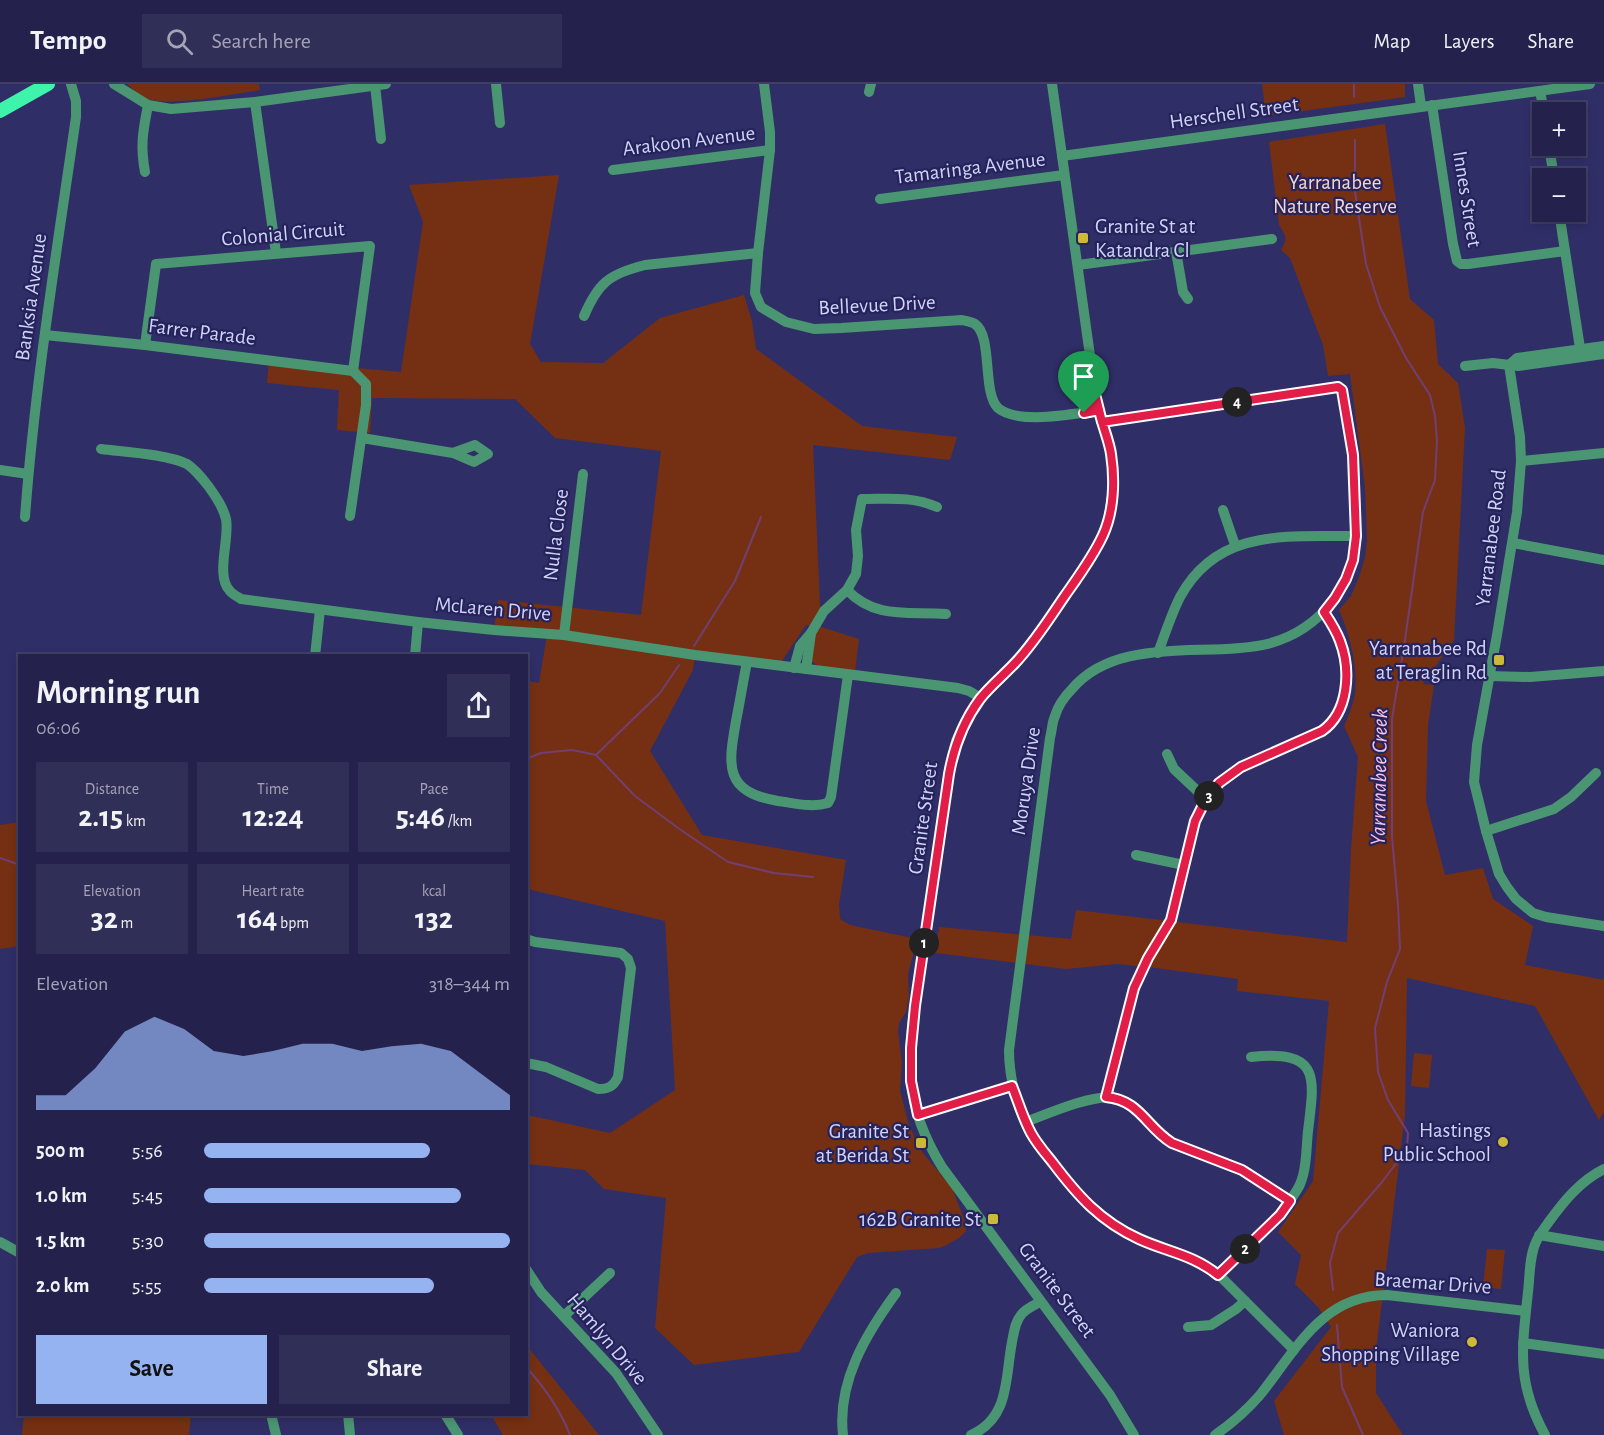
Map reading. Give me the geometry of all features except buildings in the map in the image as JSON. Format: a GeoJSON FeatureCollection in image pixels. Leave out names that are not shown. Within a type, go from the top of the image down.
{"type":"FeatureCollection","features":[{"type":"Feature","properties":{"kind":"main road"},"geometry":{"type":"LineString","coordinates":[[0,111],[48,84]]}},
{"type":"Feature","properties":{"kind":"street","name":"Banksia Avenue"},"geometry":{"type":"LineString","coordinates":[[25,517],[45,335],[76,117],[76,101],[70,84]]}},
{"type":"Feature","properties":{"kind":"street"},"geometry":{"type":"LineString","coordinates":[[114,84],[148,105],[171,109],[255,102],[380,85],[381,139]]}},
{"type":"Feature","properties":{"kind":"street"},"geometry":{"type":"LineString","coordinates":[[496,84],[500,123]]}},
{"type":"Feature","properties":{"kind":"street","name":"Bellevue Drive"},"geometry":{"type":"LineString","coordinates":[[764,84],[770,150],[755,293],[761,307],[786,322],[814,329],[962,320],[976,324],[982,333],[992,396],[999,408],[1011,414],[1041,417],[1084,413],[1100,416]]}},
{"type":"Feature","properties":{"kind":"street","name":"Granite Street"},"geometry":{"type":"LineString","coordinates":[[1052,84],[1096,398],[1111,453],[1112,496],[1104,535],[1088,562],[1016,662],[981,698],[956,741],[949,774],[915,1006],[911,1081],[918,1115],[927,1140],[942,1167],[1110,1395],[1134,1435]]}},
{"type":"Feature","properties":{"kind":"street"},"geometry":{"type":"LineString","coordinates":[[1418,84],[1427,106]]}},
{"type":"Feature","properties":{"kind":"street","name":"Herschell Street"},"geometry":{"type":"LineString","coordinates":[[1062,156],[1427,106],[1533,89],[1590,84]]}},
{"type":"Feature","properties":{"kind":"street"},"geometry":{"type":"LineString","coordinates":[[255,102],[276,254]]}},
{"type":"Feature","properties":{"kind":"street"},"geometry":{"type":"LineString","coordinates":[[145,172],[141,140],[148,105]]}},
{"type":"Feature","properties":{"kind":"street","name":"Innes Street"},"geometry":{"type":"LineString","coordinates":[[1427,106],[1457,261],[1461,264],[1468,264],[1565,251]]}},
{"type":"Feature","properties":{"kind":"street","name":"Arakoon Avenue"},"geometry":{"type":"LineString","coordinates":[[613,170],[770,150]]}},
{"type":"Feature","properties":{"kind":"street","name":"Tamaringa Avenue"},"geometry":{"type":"LineString","coordinates":[[880,199],[1064,175]]}},
{"type":"Feature","properties":{"kind":"street"},"geometry":{"type":"LineString","coordinates":[[1561,222],[1580,348]]}},
{"type":"Feature","properties":{"kind":"street"},"geometry":{"type":"LineString","coordinates":[[1077,265],[1272,239]]}},
{"type":"Feature","properties":{"kind":"street","name":"Colonial Circuit"},"geometry":{"type":"LineString","coordinates":[[145,345],[156,264],[370,246],[353,371]]}},
{"type":"Feature","properties":{"kind":"street"},"geometry":{"type":"LineString","coordinates":[[1176,251],[1182,292],[1188,299]]}},
{"type":"Feature","properties":{"kind":"street"},"geometry":{"type":"LineString","coordinates":[[584,316],[592,298],[601,286],[612,276],[628,269],[645,264],[758,253]]}},
{"type":"Feature","properties":{"kind":"street","name":"Farrer Parade"},"geometry":{"type":"LineString","coordinates":[[45,335],[353,371]]}},
{"type":"Feature","properties":{"kind":"street"},"geometry":{"type":"LineString","coordinates":[[1509,365],[1517,358],[1604,346]]}},
{"type":"Feature","properties":{"kind":"street"},"geometry":{"type":"LineString","coordinates":[[1465,366],[1493,363],[1518,366],[1604,354]]}},
{"type":"Feature","properties":{"kind":"street","name":"Yarranabee Road"},"geometry":{"type":"LineString","coordinates":[[1509,365],[1520,437],[1521,461],[1517,512],[1477,745],[1475,790],[1499,874],[1507,888],[1524,907],[1546,918],[1604,926]]}},
{"type":"Feature","properties":{"kind":"street"},"geometry":{"type":"LineString","coordinates":[[350,516],[366,405],[366,384],[353,371]]}},
{"type":"Feature","properties":{"kind":"street","name":"Moruya Drive"},"geometry":{"type":"LineString","coordinates":[[1100,416],[1338,387],[1342,390],[1353,455],[1356,536],[1353,560],[1346,579],[1324,612],[1309,625],[1292,635],[1272,642],[1251,646],[1130,656],[1109,662],[1077,682],[1055,715],[1011,1032],[1009,1064],[1012,1086],[1026,1122],[1038,1144],[1082,1199],[1097,1214],[1115,1226],[1140,1239],[1196,1260],[1218,1275],[1294,1350]]}},
{"type":"Feature","properties":{"kind":"street"},"geometry":{"type":"LineString","coordinates":[[1084,413],[1096,398]]}},
{"type":"Feature","properties":{"kind":"street"},"geometry":{"type":"LineString","coordinates":[[362,438],[453,453]]}},
{"type":"Feature","properties":{"kind":"street","name":"McLaren Drive"},"geometry":{"type":"LineString","coordinates":[[101,449],[173,459],[188,465],[200,475],[221,505],[226,519],[228,535],[224,580],[229,591],[241,599],[418,622],[564,635],[695,656],[958,688],[981,698]]}},
{"type":"Feature","properties":{"kind":"street"},"geometry":{"type":"LineString","coordinates":[[1521,461],[1604,453]]}},
{"type":"Feature","properties":{"kind":"street"},"geometry":{"type":"LineString","coordinates":[[0,470],[28,474]]}},
{"type":"Feature","properties":{"kind":"street","name":"Nulla Close"},"geometry":{"type":"LineString","coordinates":[[564,635],[583,474]]}},
{"type":"Feature","properties":{"kind":"street"},"geometry":{"type":"LineString","coordinates":[[794,668],[800,646],[812,633],[824,611],[847,590],[856,574],[858,565],[856,530],[862,500],[906,499],[923,501],[937,507]]}},
{"type":"Feature","properties":{"kind":"street"},"geometry":{"type":"LineString","coordinates":[[1223,510],[1235,545]]}},
{"type":"Feature","properties":{"kind":"street"},"geometry":{"type":"LineString","coordinates":[[1158,653],[1181,596],[1204,566],[1235,545],[1256,539],[1276,537],[1356,536]]}},
{"type":"Feature","properties":{"kind":"street"},"geometry":{"type":"LineString","coordinates":[[1513,543],[1604,560]]}},
{"type":"Feature","properties":{"kind":"street"},"geometry":{"type":"LineString","coordinates":[[847,590],[856,600],[875,609],[900,614],[946,614]]}},
{"type":"Feature","properties":{"kind":"street"},"geometry":{"type":"LineString","coordinates":[[315,654],[320,610]]}},
{"type":"Feature","properties":{"kind":"street"},"geometry":{"type":"LineString","coordinates":[[1106,1097],[1134,988],[1148,958],[1171,920],[1195,821],[1206,799],[1219,783],[1241,767],[1330,726],[1342,705],[1346,667],[1340,641],[1324,612]]}},
{"type":"Feature","properties":{"kind":"street"},"geometry":{"type":"LineString","coordinates":[[415,654],[418,622]]}},
{"type":"Feature","properties":{"kind":"street"},"geometry":{"type":"LineString","coordinates":[[806,669],[812,633]]}},
{"type":"Feature","properties":{"kind":"street"},"geometry":{"type":"LineString","coordinates":[[747,662],[731,752],[733,773],[739,783],[758,797],[811,806],[828,803],[831,797],[848,675]]}},
{"type":"Feature","properties":{"kind":"street"},"geometry":{"type":"LineString","coordinates":[[1489,676],[1530,677],[1604,671]]}},
{"type":"Feature","properties":{"kind":"street"},"geometry":{"type":"LineString","coordinates":[[1167,754],[1174,769],[1206,799]]}},
{"type":"Feature","properties":{"kind":"street"},"geometry":{"type":"LineString","coordinates":[[1486,831],[1554,809],[1571,797],[1596,773]]}},
{"type":"Feature","properties":{"kind":"street"},"geometry":{"type":"LineString","coordinates":[[1136,855],[1184,865]]}},
{"type":"Feature","properties":{"kind":"street"},"geometry":{"type":"LineString","coordinates":[[528,940],[621,953],[628,959],[631,968],[618,1077],[614,1084],[607,1089],[598,1089],[546,1067],[528,1063]]}},
{"type":"Feature","properties":{"kind":"street"},"geometry":{"type":"LineString","coordinates":[[1218,1275],[1280,1215],[1302,1178],[1313,1092],[1310,1072],[1296,1059],[1287,1056],[1251,1057]]}},
{"type":"Feature","properties":{"kind":"street"},"geometry":{"type":"LineString","coordinates":[[918,1115],[1012,1086]]}},
{"type":"Feature","properties":{"kind":"street"},"geometry":{"type":"LineString","coordinates":[[1026,1122],[1090,1100],[1106,1097],[1121,1099],[1139,1110],[1164,1138],[1172,1143],[1242,1170],[1290,1201]]}},
{"type":"Feature","properties":{"kind":"street"},"geometry":{"type":"LineString","coordinates":[[1545,1435],[1526,1391],[1522,1364],[1534,1245],[1571,1193],[1584,1181],[1604,1169]]}},
{"type":"Feature","properties":{"kind":"street"},"geometry":{"type":"LineString","coordinates":[[1539,1236],[1604,1246]]}},
{"type":"Feature","properties":{"kind":"street"},"geometry":{"type":"LineString","coordinates":[[0,1242],[18,1252]]}},
{"type":"Feature","properties":{"kind":"street","name":"Hamlyn Drive"},"geometry":{"type":"LineString","coordinates":[[528,1272],[541,1292],[616,1373],[658,1435]]}},
{"type":"Feature","properties":{"kind":"street"},"geometry":{"type":"LineString","coordinates":[[564,1316],[610,1273]]}},
{"type":"Feature","properties":{"kind":"street"},"geometry":{"type":"LineString","coordinates":[[843,1435],[842,1422],[847,1386],[860,1349],[896,1293]]}},
{"type":"Feature","properties":{"kind":"street","name":"Braemar Drive"},"geometry":{"type":"LineString","coordinates":[[1215,1435],[1258,1397],[1318,1322],[1349,1301],[1373,1295],[1409,1296],[1526,1311]]}},
{"type":"Feature","properties":{"kind":"street"},"geometry":{"type":"LineString","coordinates":[[1188,1327],[1211,1325],[1245,1301]]}},
{"type":"Feature","properties":{"kind":"street"},"geometry":{"type":"LineString","coordinates":[[971,1435],[992,1430],[1003,1398],[1015,1325],[1023,1312],[1040,1302]]}},
{"type":"Feature","properties":{"kind":"street"},"geometry":{"type":"LineString","coordinates":[[1523,1343],[1604,1354]]}},
{"type":"Feature","properties":{"kind":"street"},"geometry":{"type":"LineString","coordinates":[[271,1416],[276,1435]]}},
{"type":"Feature","properties":{"kind":"street"},"geometry":{"type":"LineString","coordinates":[[348,1416],[350,1435]]}},
{"type":"Feature","properties":{"kind":"street"},"geometry":{"type":"LineString","coordinates":[[446,1416],[458,1435]]}},
{"type":"Feature","properties":{"kind":"green space"},"geometry":{"type":"Polygon","coordinates":[[[127,84],[259,84],[260,90],[200,100],[166,102],[142,97],[127,84]]]}},
{"type":"Feature","properties":{"kind":"green space"},"geometry":{"type":"Polygon","coordinates":[[[1262,84],[1405,84],[1405,97],[1266,116],[1262,84]]]}},
{"type":"Feature","properties":{"kind":"green space","name":"Yarranabee Nature Reserve"},"geometry":{"type":"Polygon","coordinates":[[[1385,124],[1410,299],[1434,320],[1438,364],[1458,383],[1465,428],[1454,640],[1423,684],[1434,685],[1428,725],[1426,801],[1445,875],[1483,868],[1493,899],[1533,926],[1525,965],[1604,980],[1604,1112],[1599,1120],[1535,1006],[1407,978],[1405,1115],[1376,1350],[1376,1393],[1403,1435],[1284,1435],[1274,1401],[1331,1327],[1318,1307],[1295,1284],[1301,1255],[1278,1232],[1313,1181],[1329,1001],[1237,991],[1238,979],[1156,968],[1117,964],[1066,969],[936,953],[939,927],[1071,939],[1076,910],[1347,942],[1358,757],[1344,726],[1351,710],[1356,683],[1350,640],[1339,610],[1351,596],[1365,558],[1367,539],[1365,487],[1350,374],[1328,376],[1323,345],[1290,258],[1281,250],[1285,237],[1279,225],[1269,142],[1385,124]]]}},
{"type":"Feature","properties":{"kind":"green space"},"geometry":{"type":"Polygon","coordinates":[[[559,175],[530,344],[541,362],[603,363],[660,318],[744,295],[752,321],[756,349],[862,426],[957,437],[950,460],[813,445],[821,627],[859,639],[855,672],[819,666],[811,661],[816,631],[820,627],[806,625],[782,661],[695,655],[693,670],[650,751],[702,835],[846,860],[839,904],[840,919],[850,925],[917,939],[908,974],[909,997],[906,1012],[899,1023],[898,1031],[902,1063],[900,1091],[909,1125],[922,1152],[952,1188],[966,1224],[966,1231],[959,1238],[939,1248],[868,1253],[857,1257],[799,1352],[694,1365],[655,1328],[666,1198],[604,1189],[585,1170],[528,1164],[528,1115],[610,1133],[675,1090],[665,921],[528,889],[528,681],[539,683],[547,635],[494,630],[498,600],[641,615],[661,451],[555,438],[515,399],[372,398],[370,433],[337,430],[339,390],[267,383],[269,360],[401,372],[423,222],[409,185],[559,175]]]}},
{"type":"Feature","properties":{"kind":"green space"},"geometry":{"type":"Polygon","coordinates":[[[18,822],[18,946],[0,949],[0,825],[18,822]]]}},
{"type":"Feature","properties":{"kind":"green space"},"geometry":{"type":"Polygon","coordinates":[[[1414,1053],[1432,1055],[1429,1088],[1411,1086],[1414,1053]]]}},
{"type":"Feature","properties":{"kind":"green space"},"geometry":{"type":"Polygon","coordinates":[[[1487,1249],[1505,1250],[1501,1289],[1483,1287],[1487,1249]]]}},
{"type":"Feature","properties":{"kind":"green space"},"geometry":{"type":"Polygon","coordinates":[[[528,1347],[599,1435],[503,1435],[492,1416],[528,1416],[528,1347]]]}},
{"type":"Feature","properties":{"kind":"green space"},"geometry":{"type":"Polygon","coordinates":[[[24,1416],[191,1416],[189,1435],[22,1435],[24,1416]]]}},
{"type":"Feature","properties":{"kind":"waterway"},"geometry":{"type":"LineString","coordinates":[[1354,84],[1354,97]]}},
{"type":"Feature","properties":{"kind":"waterway","name":"Yarranabee Creek"},"geometry":{"type":"LineString","coordinates":[[1333,1290],[1330,1263],[1338,1233],[1407,1149],[1408,1133],[1388,1100],[1378,1072],[1375,1028],[1387,982],[1400,949],[1392,837],[1392,719],[1423,512],[1435,480],[1437,441],[1430,395],[1406,358],[1380,307],[1366,264],[1355,192],[1355,140]]}},
{"type":"Feature","properties":{"kind":"waterway"},"geometry":{"type":"LineString","coordinates":[[694,646],[735,581],[761,517]]}},
{"type":"Feature","properties":{"kind":"waterway"},"geometry":{"type":"LineString","coordinates":[[528,758],[541,753],[572,750],[596,755],[660,693],[679,665]]}},
{"type":"Feature","properties":{"kind":"waterway"},"geometry":{"type":"LineString","coordinates":[[596,755],[635,796],[728,862],[774,873],[813,877]]}},
{"type":"Feature","properties":{"kind":"waterway"},"geometry":{"type":"LineString","coordinates":[[0,858],[18,864]]}},
{"type":"Feature","properties":{"kind":"waterway","name":"Yarranabee Creek"},"geometry":{"type":"LineString","coordinates":[[1337,1325],[1342,1387],[1363,1435]]}},
{"type":"Feature","properties":{"kind":"waterway"},"geometry":{"type":"LineString","coordinates":[[528,1369],[562,1416],[570,1435]]}},
{"type":"Feature","properties":{"kind":"place","name":"Granite St at Katandra Cl"},"geometry":{"type":"Point","coordinates":[1083,238]}},
{"type":"Feature","properties":{"kind":"place","name":"Yarranabee Rd at Teraglin Rd"},"geometry":{"type":"Point","coordinates":[1499,660]}},
{"type":"Feature","properties":{"kind":"place","name":"Hastings Public School"},"geometry":{"type":"Point","coordinates":[1503,1142]}},
{"type":"Feature","properties":{"kind":"place","name":"Granite St at Berida St"},"geometry":{"type":"Point","coordinates":[921,1143]}},
{"type":"Feature","properties":{"kind":"place","name":"162B Granite St"},"geometry":{"type":"Point","coordinates":[993,1219]}},
{"type":"Feature","properties":{"kind":"place","name":"Waniora Shopping Village"},"geometry":{"type":"Point","coordinates":[1472,1342]}},
{"type":"Feature","properties":{"kind":"route"},"geometry":{"type":"LineString","coordinates":[[1084,413],[1096,398],[1099,410],[1102,422],[1338,387],[1342,390],[1353,455],[1356,536],[1353,560],[1346,579],[1324,612],[1334,628],[1344,653],[1346,667],[1342,705],[1330,726],[1241,767],[1219,783],[1206,799],[1195,821],[1171,920],[1148,958],[1134,988],[1106,1097],[1121,1099],[1139,1110],[1164,1138],[1172,1143],[1242,1170],[1290,1201],[1280,1215],[1218,1275],[1196,1260],[1140,1239],[1097,1214],[1082,1199],[1038,1144],[1026,1122],[1012,1086],[918,1115],[911,1081],[910,1065],[915,1006],[949,774],[956,741],[981,698],[1016,662],[1088,562],[1104,535],[1109,516],[1113,474],[1111,453],[1102,422],[1099,410],[1084,413]]}}]}
